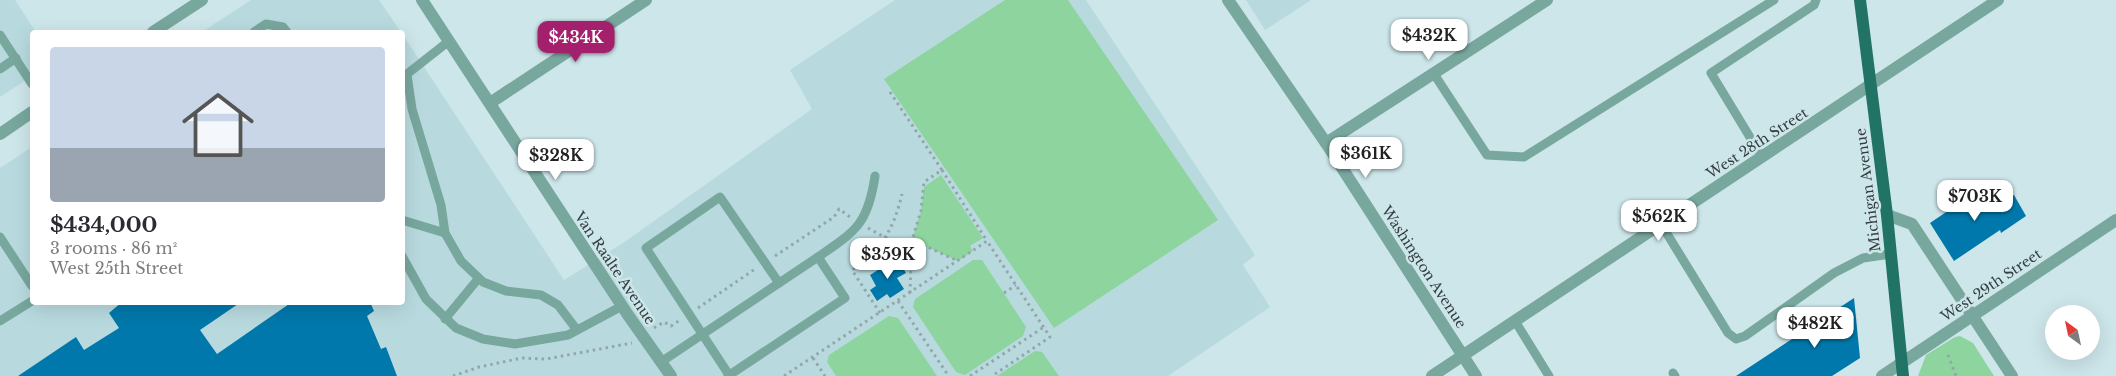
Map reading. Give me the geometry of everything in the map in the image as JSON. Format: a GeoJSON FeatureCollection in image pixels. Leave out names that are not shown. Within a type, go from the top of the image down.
{"type":"FeatureCollection","features":[{"type":"Feature","properties":{"kind":"main road","name":"Michigan Avenue"},"geometry":{"type":"LineString","coordinates":[[1860,0],[1887,215],[1902,370]]}},
{"type":"Feature","properties":{"kind":"street"},"geometry":{"type":"LineString","coordinates":[[155,30],[202,0]]}},
{"type":"Feature","properties":{"kind":"street","name":"Van Raalte Avenue"},"geometry":{"type":"LineString","coordinates":[[422,0],[622,306],[671,376]]}},
{"type":"Feature","properties":{"kind":"street"},"geometry":{"type":"LineString","coordinates":[[490,103],[646,0]]}},
{"type":"Feature","properties":{"kind":"street","name":"Washington Avenue"},"geometry":{"type":"LineString","coordinates":[[1228,0],[1326,143],[1476,376]]}},
{"type":"Feature","properties":{"kind":"street"},"geometry":{"type":"LineString","coordinates":[[1326,143],[1547,0]]}},
{"type":"Feature","properties":{"kind":"street","name":"West 28th Street"},"geometry":{"type":"LineString","coordinates":[[1432,376],[1998,0]]}},
{"type":"Feature","properties":{"kind":"street"},"geometry":{"type":"LineString","coordinates":[[0,134],[30,113]]}},
{"type":"Feature","properties":{"kind":"street"},"geometry":{"type":"LineString","coordinates":[[1887,215],[1912,224],[2012,376]]}},
{"type":"Feature","properties":{"kind":"street","name":"West 29th Street"},"geometry":{"type":"LineString","coordinates":[[1882,376],[1902,370],[1972,316],[2116,220]]}},
{"type":"Feature","properties":{"kind":"lane"},"geometry":{"type":"LineString","coordinates":[[1434,74],[1487,154],[1524,157],[1774,0]]}},
{"type":"Feature","properties":{"kind":"lane"},"geometry":{"type":"LineString","coordinates":[[1762,157],[1711,73],[1814,6],[1816,0]]}},
{"type":"Feature","properties":{"kind":"lane"},"geometry":{"type":"LineString","coordinates":[[257,30],[266,24],[283,26],[286,30]]}},
{"type":"Feature","properties":{"kind":"lane"},"geometry":{"type":"LineString","coordinates":[[0,35],[30,81]]}},
{"type":"Feature","properties":{"kind":"lane"},"geometry":{"type":"LineString","coordinates":[[449,42],[405,77],[412,110],[441,205],[445,233],[461,261],[478,279],[506,290],[540,295],[558,305],[577,330]]}},
{"type":"Feature","properties":{"kind":"lane"},"geometry":{"type":"LineString","coordinates":[[0,69],[16,58]]}},
{"type":"Feature","properties":{"kind":"lane"},"geometry":{"type":"LineString","coordinates":[[661,362],[851,234],[860,224],[868,208],[875,176]]}},
{"type":"Feature","properties":{"kind":"lane"},"geometry":{"type":"LineString","coordinates":[[779,284],[720,198],[646,248],[729,376],[845,298],[818,257]]}},
{"type":"Feature","properties":{"kind":"lane"},"geometry":{"type":"LineString","coordinates":[[405,221],[445,233]]}},
{"type":"Feature","properties":{"kind":"lane"},"geometry":{"type":"LineString","coordinates":[[1662,224],[1728,333],[1736,339],[1745,336],[1834,273],[1862,258],[1891,254]]}},
{"type":"Feature","properties":{"kind":"lane"},"geometry":{"type":"LineString","coordinates":[[0,236],[30,283]]}},
{"type":"Feature","properties":{"kind":"lane"},"geometry":{"type":"LineString","coordinates":[[405,261],[426,299],[445,319],[456,328],[483,339],[515,344],[568,335],[622,306]]}},
{"type":"Feature","properties":{"kind":"lane"},"geometry":{"type":"LineString","coordinates":[[445,319],[478,279]]}},
{"type":"Feature","properties":{"kind":"lane"},"geometry":{"type":"LineString","coordinates":[[0,321],[30,302]]}},
{"type":"Feature","properties":{"kind":"lane"},"geometry":{"type":"LineString","coordinates":[[1515,321],[1549,376]]}},
{"type":"Feature","properties":{"kind":"path"},"geometry":{"type":"LineString","coordinates":[[890,92],[1050,336],[992,376]]}},
{"type":"Feature","properties":{"kind":"path"},"geometry":{"type":"LineString","coordinates":[[910,293],[912,240],[922,211],[924,182],[942,170]]}},
{"type":"Feature","properties":{"kind":"path"},"geometry":{"type":"LineString","coordinates":[[880,313],[852,270],[870,258],[885,238],[898,212],[902,194]]}},
{"type":"Feature","properties":{"kind":"path"},"geometry":{"type":"LineString","coordinates":[[453,376],[479,366],[522,358],[546,359],[630,344],[664,322],[671,326],[834,217],[839,209],[860,224],[911,252]]}},
{"type":"Feature","properties":{"kind":"path"},"geometry":{"type":"LineString","coordinates":[[912,240],[958,261]]}},
{"type":"Feature","properties":{"kind":"path"},"geometry":{"type":"LineString","coordinates":[[784,376],[987,241]]}},
{"type":"Feature","properties":{"kind":"path"},"geometry":{"type":"LineString","coordinates":[[1004,293],[1016,285]]}},
{"type":"Feature","properties":{"kind":"path"},"geometry":{"type":"LineString","coordinates":[[898,301],[948,376],[954,376]]}},
{"type":"Feature","properties":{"kind":"path"},"geometry":{"type":"LineString","coordinates":[[970,376],[1044,327]]}},
{"type":"Feature","properties":{"kind":"path"},"geometry":{"type":"LineString","coordinates":[[1948,355],[1956,376]]}},
{"type":"Feature","properties":{"kind":"path"},"geometry":{"type":"LineString","coordinates":[[812,358],[825,376]]}},
{"type":"Feature","properties":{"kind":"shaded area"},"geometry":{"type":"Polygon","coordinates":[[[0,0],[15,0],[35,30],[30,30],[30,77],[0,97],[0,0]]]}},
{"type":"Feature","properties":{"kind":"shaded area"},"geometry":{"type":"Polygon","coordinates":[[[251,0],[379,0],[400,30],[205,30],[251,0]]]}},
{"type":"Feature","properties":{"kind":"shaded area"},"geometry":{"type":"Polygon","coordinates":[[[895,0],[1086,0],[1255,255],[1243,265],[1270,307],[1168,376],[0,376],[0,168],[30,148],[30,305],[405,305],[405,38],[564,280],[623,243],[812,109],[790,70],[895,0]]]}},
{"type":"Feature","properties":{"kind":"shaded area"},"geometry":{"type":"Polygon","coordinates":[[[1246,0],[1311,0],[1265,30],[1246,0]]]}},
{"type":"Feature","properties":{"kind":"green space"},"geometry":{"type":"Polygon","coordinates":[[[1005,0],[1068,0],[1218,220],[1054,328],[884,79],[1005,0]]]}},
{"type":"Feature","properties":{"kind":"green space"},"geometry":{"type":"Polygon","coordinates":[[[941,175],[983,238],[970,246],[973,251],[958,261],[912,240],[921,211],[924,187],[941,175]]]}},
{"type":"Feature","properties":{"kind":"green space"},"geometry":{"type":"Polygon","coordinates":[[[973,260],[982,260],[1026,327],[1023,336],[965,375],[956,372],[913,307],[915,299],[973,260]]]}},
{"type":"Feature","properties":{"kind":"green space"},"geometry":{"type":"Polygon","coordinates":[[[889,316],[898,318],[937,376],[836,376],[827,362],[829,355],[889,316]]]}},
{"type":"Feature","properties":{"kind":"green space"},"geometry":{"type":"Polygon","coordinates":[[[1960,336],[1973,343],[1994,376],[1918,376],[1926,355],[1955,337],[1960,336]]]}},
{"type":"Feature","properties":{"kind":"green space"},"geometry":{"type":"Polygon","coordinates":[[[1035,351],[1042,352],[1059,376],[997,376],[1035,351]]]}},
{"type":"Feature","properties":{"kind":"building"},"geometry":{"type":"Polygon","coordinates":[[[1983,187],[1994,207],[2014,195],[2026,216],[2001,233],[2000,230],[1954,261],[1930,223],[1983,187]]]}},
{"type":"Feature","properties":{"kind":"building"},"geometry":{"type":"Polygon","coordinates":[[[897,258],[906,273],[897,278],[904,289],[890,298],[887,294],[877,301],[870,290],[876,286],[870,275],[897,258]]]}},
{"type":"Feature","properties":{"kind":"building"},"geometry":{"type":"Polygon","coordinates":[[[1854,298],[1860,358],[1832,376],[1736,376],[1854,298]]]}},
{"type":"Feature","properties":{"kind":"building"},"geometry":{"type":"Polygon","coordinates":[[[118,305],[237,305],[200,330],[217,354],[288,305],[371,305],[374,311],[367,316],[381,349],[386,347],[397,376],[18,376],[76,337],[84,350],[119,328],[109,313],[118,305]]]}}]}
